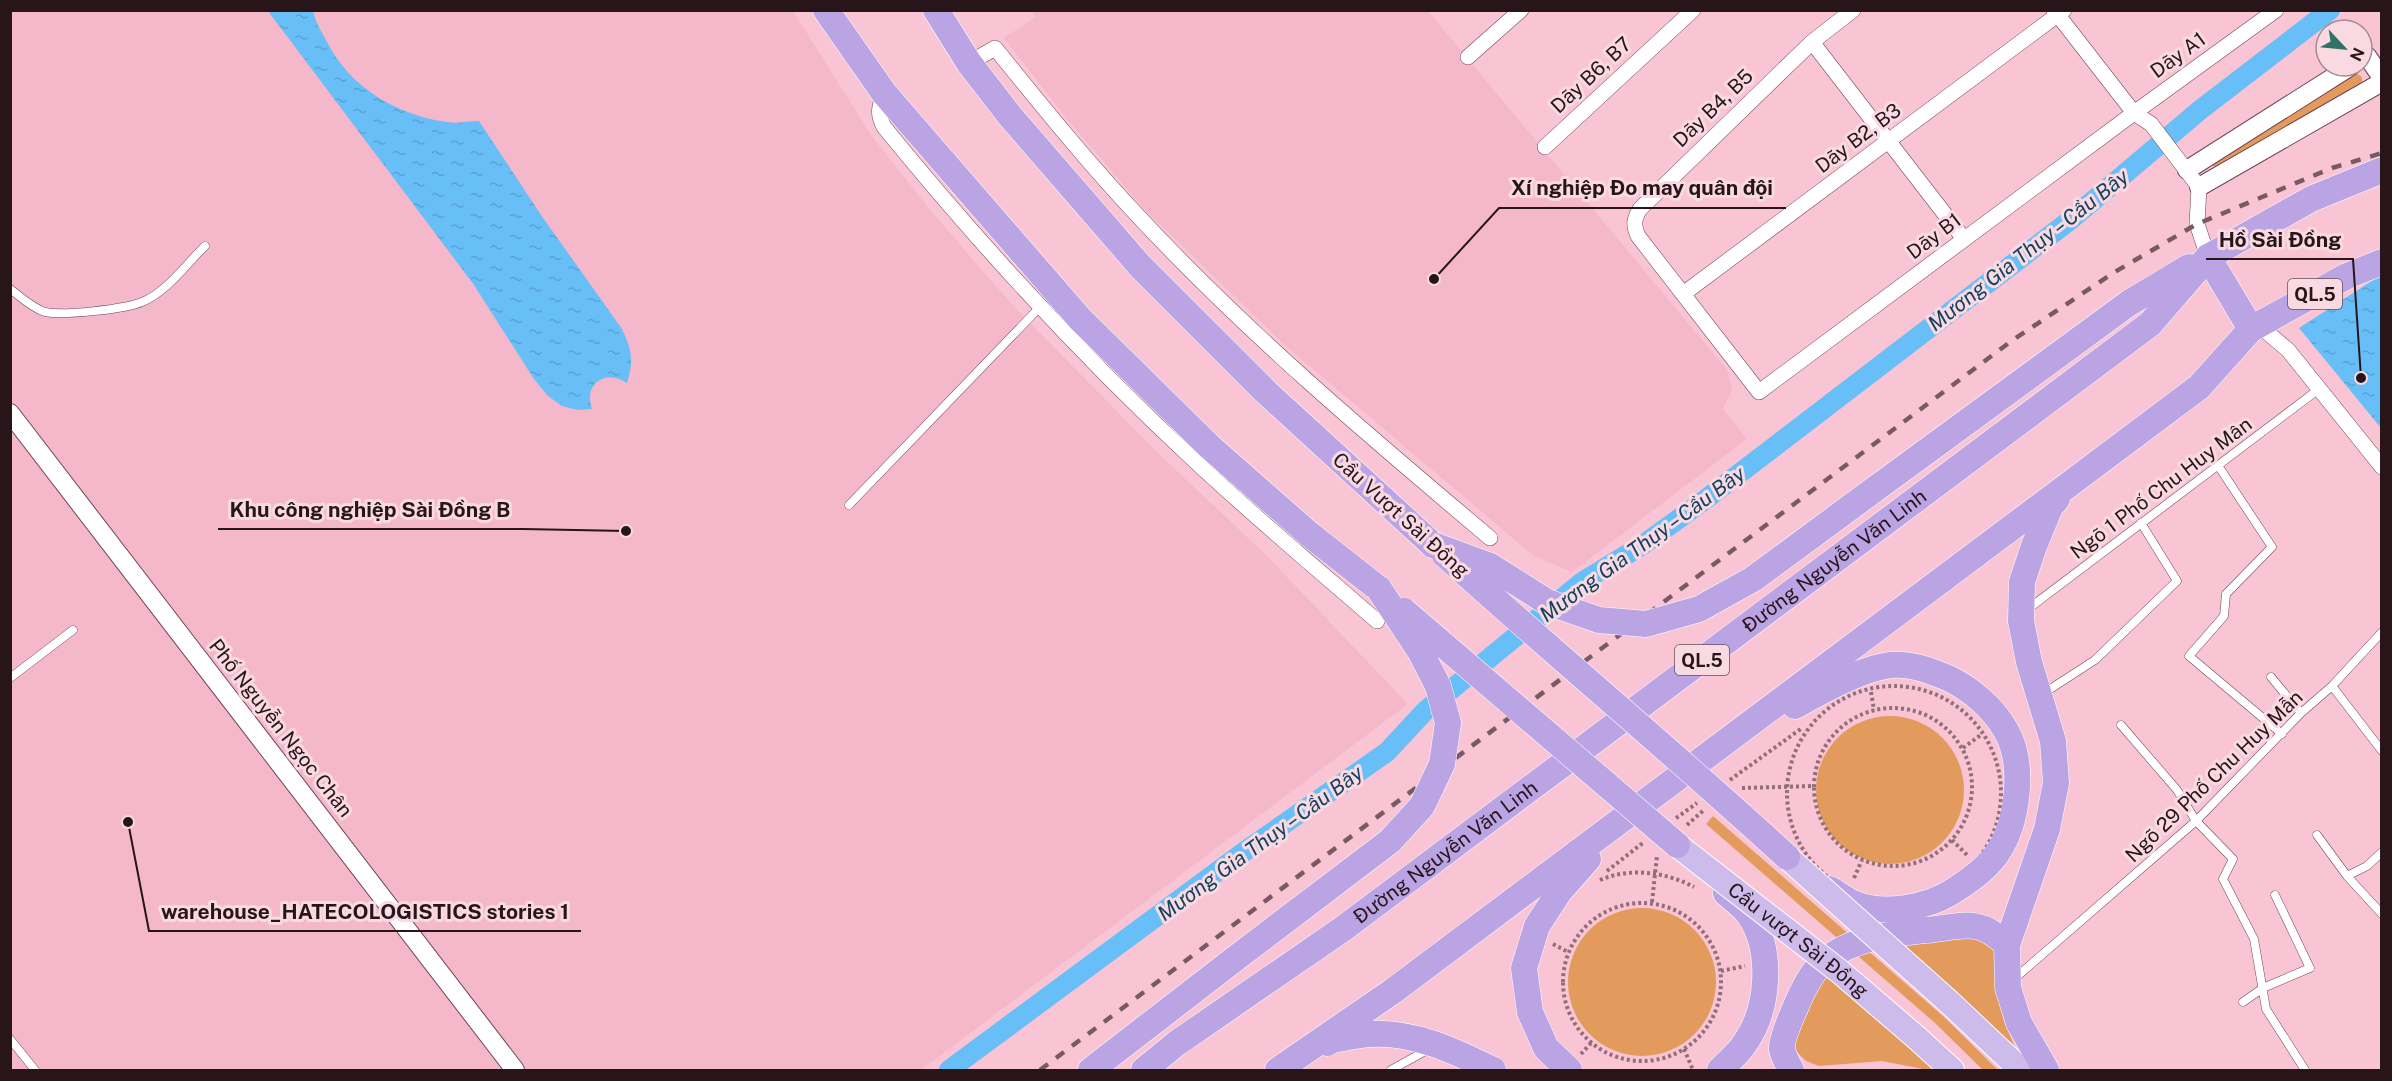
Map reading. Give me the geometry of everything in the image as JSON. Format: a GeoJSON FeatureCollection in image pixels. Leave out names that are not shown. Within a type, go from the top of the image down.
{"type":"FeatureCollection","features":[{"type":"Feature","properties":{"kind":"highway"},"geometry":{"type":"LineString","coordinates":[[826,10],[884,93],[976,201],[1080,319],[1210,447],[1309,534],[1379,589],[1677,845],[1749,915],[1762,948],[1765,980],[1759,1013],[1746,1043],[1720,1071]]}},
{"type":"Feature","properties":{"kind":"highway","name":"Cầu Vượt Sài Đồng"},"geometry":{"type":"LineString","coordinates":[[936,10],[969,63],[1140,266],[1266,392],[1547,648],[1722,797],[1787,857],[1828,888],[1858,905],[1886,909],[1915,907],[1942,898],[1970,881],[1995,855],[2011,824],[2018,789],[2014,758],[2006,730],[1986,705],[1959,683],[1927,669],[1892,665],[1866,681],[1822,690],[1698,761]]}},
{"type":"Feature","properties":{"kind":"highway","name":"Đường Nguyễn Văn Linh"},"geometry":{"type":"LineString","coordinates":[[1144,1071],[1177,1043],[1344,928],[2150,324],[2208,256],[2311,199],[2382,170]]}},
{"type":"Feature","properties":{"kind":"highway"},"geometry":{"type":"LineString","coordinates":[[1433,545],[1490,566],[1546,603],[1599,621],[1646,624],[1699,609],[1753,579],[2129,303],[2208,256],[2251,329]]}},
{"type":"Feature","properties":{"kind":"highway","name":"QL.5"},"geometry":{"type":"LineString","coordinates":[[1279,1071],[1393,991],[2199,387],[2251,329],[2347,276],[2382,262]]}},
{"type":"Feature","properties":{"kind":"highway"},"geometry":{"type":"LineString","coordinates":[[2046,1071],[2019,1023],[2008,984],[2007,945],[2047,829],[2056,783],[2053,741],[2029,662],[2022,614],[2022,582],[2050,507],[2069,485]]}},
{"type":"Feature","properties":{"kind":"highway"},"geometry":{"type":"LineString","coordinates":[[1091,1071],[1390,841],[1422,806],[1442,764],[1448,723],[1438,686],[1420,651],[1379,589]]}},
{"type":"Feature","properties":{"kind":"highway"},"geometry":{"type":"LineString","coordinates":[[1569,1071],[1546,1048],[1530,1012],[1524,968],[1537,926],[1559,892],[1626,817]]}},
{"type":"Feature","properties":{"kind":"highway"},"geometry":{"type":"LineString","coordinates":[[1791,1071],[1782,1048],[1792,1015],[1805,987],[1820,966],[1847,947],[1879,936],[1958,925],[1978,926],[1994,932],[2007,945]]}},
{"type":"Feature","properties":{"kind":"highway"},"geometry":{"type":"LineString","coordinates":[[1279,1071],[1332,1040],[1370,1034],[1409,1037],[1437,1044],[1493,1071]]}},
{"type":"Feature","properties":{"kind":"main road","name":"Cầu vượt Sài Đồng"},"geometry":{"type":"LineString","coordinates":[[1677,845],[1839,971],[1952,1071]]}},
{"type":"Feature","properties":{"kind":"main road"},"geometry":{"type":"LineString","coordinates":[[1787,857],[1950,1003],[2020,1071]]}},
{"type":"Feature","properties":{"kind":"street"},"geometry":{"type":"LineString","coordinates":[[1468,57],[1521,10]]}},
{"type":"Feature","properties":{"kind":"street","name":"Dãy B6, B7"},"geometry":{"type":"LineString","coordinates":[[1545,147],[1693,10]]}},
{"type":"Feature","properties":{"kind":"street","name":"Dãy B4, B5"},"geometry":{"type":"LineString","coordinates":[[1759,392],[1638,236],[1634,227],[1635,218],[1640,209],[1812,42],[1853,10]]}},
{"type":"Feature","properties":{"kind":"street","name":"Dãy A1"},"geometry":{"type":"LineString","coordinates":[[2134,113],[2276,10]]}},
{"type":"Feature","properties":{"kind":"street"},"geometry":{"type":"LineString","coordinates":[[2059,12],[2134,113],[2151,124],[2199,187],[2197,224],[2208,256]]}},
{"type":"Feature","properties":{"kind":"street","name":"Dãy B2, B3"},"geometry":{"type":"LineString","coordinates":[[1683,294],[2059,12]]}},
{"type":"Feature","properties":{"kind":"street"},"geometry":{"type":"LineString","coordinates":[[1812,42],[1964,239]]}},
{"type":"Feature","properties":{"kind":"street"},"geometry":{"type":"LineString","coordinates":[[969,63],[995,48],[1082,154],[1139,218],[1221,300],[1354,423],[1490,538]]}},
{"type":"Feature","properties":{"kind":"street"},"geometry":{"type":"LineString","coordinates":[[2199,187],[2382,80],[2374,63]]}},
{"type":"Feature","properties":{"kind":"street"},"geometry":{"type":"LineString","coordinates":[[2183,165],[2331,78]]}},
{"type":"Feature","properties":{"kind":"street"},"geometry":{"type":"LineString","coordinates":[[884,93],[879,109],[879,119],[884,127],[961,220],[1040,307],[1198,464],[1377,621]]}},
{"type":"Feature","properties":{"kind":"street","name":"Dãy B1"},"geometry":{"type":"LineString","coordinates":[[1759,392],[2134,113]]}},
{"type":"Feature","properties":{"kind":"street"},"geometry":{"type":"LineString","coordinates":[[2251,329],[2262,328],[2288,350],[2382,467]]}},
{"type":"Feature","properties":{"kind":"street","name":"Phố Nguyễn Ngọc Chân"},"geometry":{"type":"LineString","coordinates":[[10,413],[515,1071]]}},
{"type":"Feature","properties":{"kind":"lane"},"geometry":{"type":"LineString","coordinates":[[10,289],[43,311],[58,314],[125,307],[143,302],[160,290],[205,246]]}},
{"type":"Feature","properties":{"kind":"lane"},"geometry":{"type":"LineString","coordinates":[[849,505],[1040,307]]}},
{"type":"Feature","properties":{"kind":"lane","name":"Ngõ 1 Phố Chu Huy Mân"},"geometry":{"type":"LineString","coordinates":[[2022,614],[2319,389]]}},
{"type":"Feature","properties":{"kind":"lane"},"geometry":{"type":"LineString","coordinates":[[2219,467],[2272,547],[2226,594],[2224,616],[2189,656],[2282,734]]}},
{"type":"Feature","properties":{"kind":"lane"},"geometry":{"type":"LineString","coordinates":[[2040,696],[2095,660],[2177,581],[2141,523]]}},
{"type":"Feature","properties":{"kind":"lane"},"geometry":{"type":"LineString","coordinates":[[10,678],[73,630]]}},
{"type":"Feature","properties":{"kind":"lane","name":"Ngõ 29 Phố Chu Huy Mẫn"},"geometry":{"type":"LineString","coordinates":[[2008,984],[2196,821],[2301,713],[2332,686],[2382,632]]}},
{"type":"Feature","properties":{"kind":"lane"},"geometry":{"type":"LineString","coordinates":[[2271,676],[2301,713]]}},
{"type":"Feature","properties":{"kind":"lane"},"geometry":{"type":"LineString","coordinates":[[2332,686],[2382,751]]}},
{"type":"Feature","properties":{"kind":"lane"},"geometry":{"type":"LineString","coordinates":[[2121,725],[2177,790],[2196,821],[2233,859],[2223,879],[2254,939],[2266,1008],[2305,1071]]}},
{"type":"Feature","properties":{"kind":"lane"},"geometry":{"type":"LineString","coordinates":[[2317,835],[2347,876],[2382,914]]}},
{"type":"Feature","properties":{"kind":"lane"},"geometry":{"type":"LineString","coordinates":[[2347,876],[2367,866],[2382,852]]}},
{"type":"Feature","properties":{"kind":"lane"},"geometry":{"type":"LineString","coordinates":[[2242,1002],[2263,988],[2310,968],[2275,896]]}},
{"type":"Feature","properties":{"kind":"lane"},"geometry":{"type":"LineString","coordinates":[[10,1039],[35,1071]]}},
{"type":"Feature","properties":{"kind":"lane"},"geometry":{"type":"LineString","coordinates":[[1391,1071],[1437,1044]]}},
{"type":"Feature","properties":{"kind":"path"},"geometry":{"type":"LineString","coordinates":[[1866,681],[1874,710]]}},
{"type":"Feature","properties":{"kind":"path"},"geometry":{"type":"LineString","coordinates":[[1866,681],[1928,691],[1946,699],[1962,710],[1983,734],[1996,759],[2001,800],[1990,840],[1974,863],[1948,885],[1914,898],[1877,899],[1848,890],[1827,877],[1804,851],[1790,819],[1787,785],[1796,751],[1816,720],[1866,681]]}},
{"type":"Feature","properties":{"kind":"path"},"geometry":{"type":"LineString","coordinates":[[1896,707],[1918,711],[1944,725],[1963,748],[1969,762],[1972,792],[1965,821],[1952,840],[1935,854],[1909,865],[1881,866],[1862,860],[1842,848],[1824,826],[1816,807],[1814,786],[1820,758],[1835,732],[1860,715],[1874,710],[1896,707]]}},
{"type":"Feature","properties":{"kind":"path"},"geometry":{"type":"LineString","coordinates":[[1963,748],[1983,734]]}},
{"type":"Feature","properties":{"kind":"path"},"geometry":{"type":"LineString","coordinates":[[1952,840],[1974,863]]}},
{"type":"Feature","properties":{"kind":"path"},"geometry":{"type":"LineString","coordinates":[[1848,890],[1862,860]]}},
{"type":"Feature","properties":{"kind":"path"},"geometry":{"type":"LineString","coordinates":[[1598,882],[1621,874],[1654,873],[1674,878],[1700,891]]}},
{"type":"Feature","properties":{"kind":"path"},"geometry":{"type":"LineString","coordinates":[[1652,902],[1654,873]]}},
{"type":"Feature","properties":{"kind":"path"},"geometry":{"type":"LineString","coordinates":[[1652,902],[1673,909],[1693,920],[1711,943],[1721,971],[1719,1001],[1714,1016],[1701,1034],[1684,1049],[1658,1060],[1629,1060],[1602,1051],[1581,1033],[1573,1021],[1563,994],[1563,973],[1568,952],[1584,927],[1595,917],[1622,904],[1652,902]]}},
{"type":"Feature","properties":{"kind":"path"},"geometry":{"type":"LineString","coordinates":[[1744,956],[1746,976]]}},
{"type":"Feature","properties":{"kind":"path"},"geometry":{"type":"LineString","coordinates":[[1721,971],[1746,966]]}},
{"type":"Feature","properties":{"kind":"path"},"geometry":{"type":"LineString","coordinates":[[1684,1049],[1693,1071]]}},
{"type":"Feature","properties":{"kind":"shaded area"},"geometry":{"type":"Polygon","coordinates":[[[10,11],[793,11],[873,138],[932,212],[1008,300],[1158,453],[1267,556],[1408,704],[921,1070],[11,1070],[10,11]]]}},
{"type":"Feature","properties":{"kind":"shaded area"},"geometry":{"type":"Polygon","coordinates":[[[1032,11],[1428,11],[1727,370],[1732,390],[1723,409],[1747,439],[1572,572],[1534,556],[1287,347],[1145,210],[1067,119],[1004,38],[1036,17],[1032,11]]]}},
{"type":"Feature","properties":{"kind":"shaded area"},"geometry":{"type":"Polygon","coordinates":[[[2348,78],[2362,78],[2362,83],[2217,168],[2213,164],[2348,78]]]}},
{"type":"Feature","properties":{"kind":"shaded area"},"geometry":{"type":"Polygon","coordinates":[[[1890,716],[1918,722],[1942,738],[1958,762],[1964,790],[1958,818],[1942,842],[1918,858],[1890,864],[1862,858],[1838,842],[1822,818],[1816,790],[1822,762],[1838,738],[1862,722],[1890,716]]]}},
{"type":"Feature","properties":{"kind":"shaded area"},"geometry":{"type":"Polygon","coordinates":[[[1713,816],[1943,1016],[1998,1070],[1983,1070],[1935,1023],[1706,824],[1713,816]]]}},
{"type":"Feature","properties":{"kind":"shaded area"},"geometry":{"type":"Polygon","coordinates":[[[1642,908],[1670,914],[1694,930],[1710,954],[1716,982],[1710,1010],[1694,1034],[1670,1050],[1642,1056],[1614,1050],[1590,1034],[1574,1010],[1568,982],[1574,954],[1590,930],[1614,914],[1642,908]]]}},
{"type":"Feature","properties":{"kind":"shaded area"},"geometry":{"type":"Polygon","coordinates":[[[1985,937],[1995,952],[1999,1002],[2005,1024],[2024,1067],[1887,939],[1985,937]]]}},
{"type":"Feature","properties":{"kind":"shaded area"},"geometry":{"type":"Polygon","coordinates":[[[1827,958],[1952,1070],[1928,1070],[1882,1061],[1819,1066],[1806,1061],[1797,1052],[1792,1039],[1827,958]]]}},
{"type":"Feature","properties":{"kind":"water"},"geometry":{"type":"Polygon","coordinates":[[[268,11],[313,11],[326,40],[347,72],[376,96],[392,105],[410,113],[447,122],[479,121],[541,215],[622,329],[631,356],[627,383],[611,378],[598,381],[591,392],[592,409],[578,410],[562,406],[548,396],[534,379],[474,285],[268,11]]]}},
{"type":"Feature","properties":{"kind":"water"},"geometry":{"type":"Polygon","coordinates":[[[2381,275],[2381,428],[2299,328],[2381,275]]]}},
{"type":"Feature","properties":{"kind":"waterway","name":"Mương Gia Thụy – Cầu Bây"},"geometry":{"type":"LineString","coordinates":[[949,1070],[1241,854],[1387,752],[1425,711],[1582,582],[1644,544],[1706,499],[2069,221],[2200,110],[2330,10]]}},
{"type":"Feature","properties":{"kind":"railway"},"geometry":{"type":"LineString","coordinates":[[1040,1070],[2010,342],[2113,273],[2197,224],[2332,168],[2382,153]]}},
{"type":"Feature","properties":{"kind":"place","name":"Xí nghiệp Đo may quân đội"},"geometry":{"type":"Point","coordinates":[1434,279]}},
{"type":"Feature","properties":{"kind":"place","name":"Hồ Sài Đồng"},"geometry":{"type":"Point","coordinates":[2361,378]}},
{"type":"Feature","properties":{"kind":"place","name":"Khu công nghiệp Sài Đồng B"},"geometry":{"type":"Point","coordinates":[626,531]}},
{"type":"Feature","properties":{"kind":"place","name":"warehouse_HATECOLOGISTICS stories 1"},"geometry":{"type":"Point","coordinates":[128,822]}}]}
